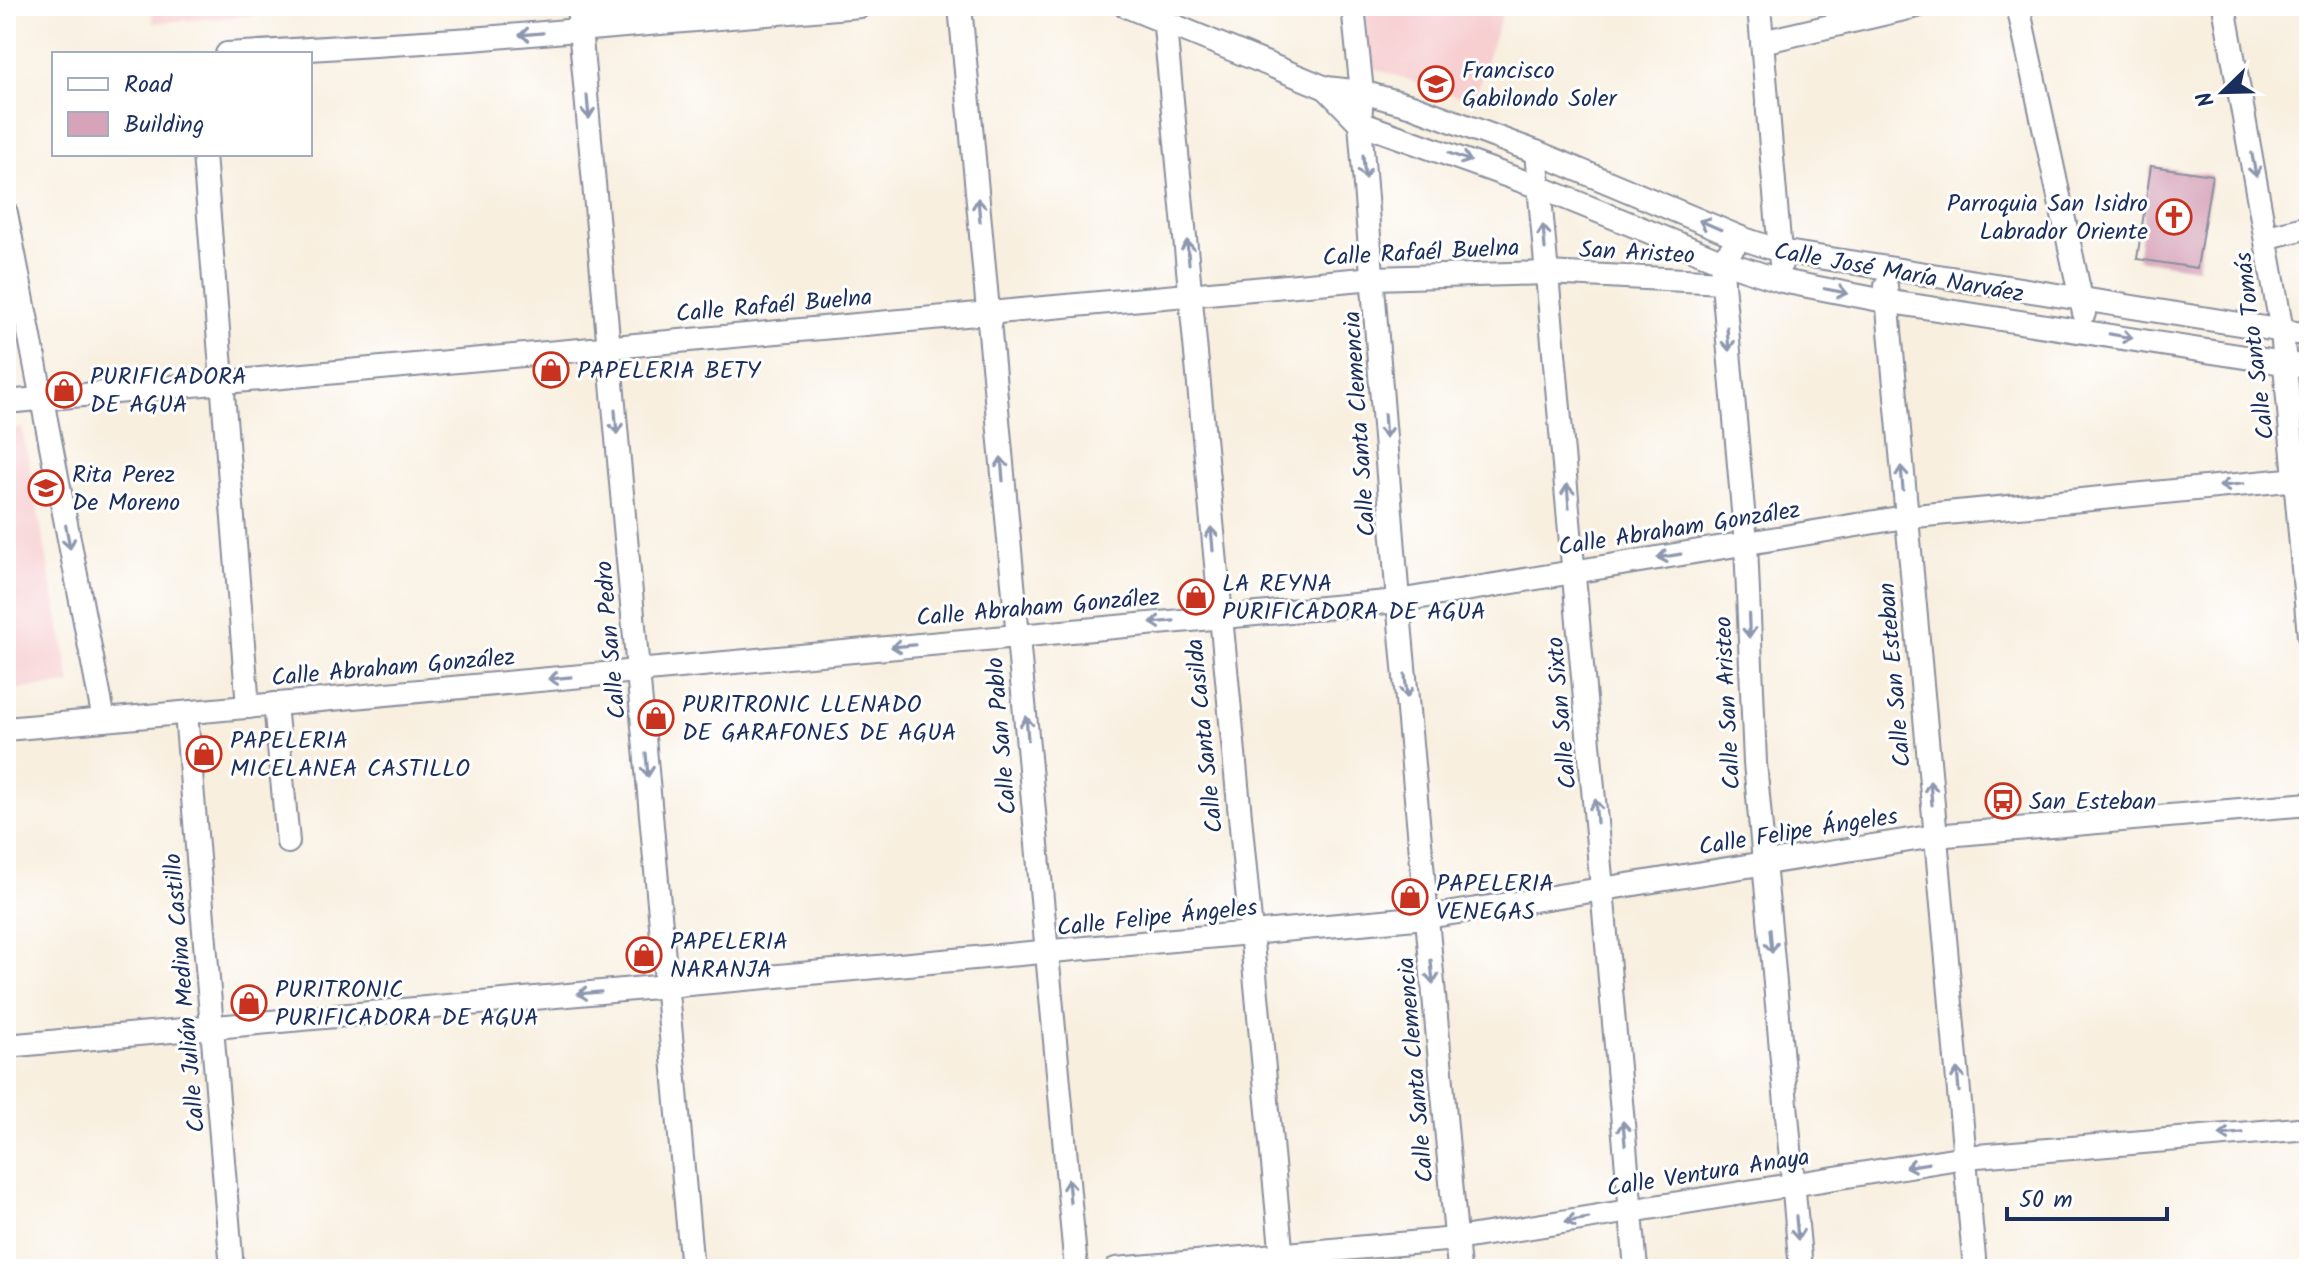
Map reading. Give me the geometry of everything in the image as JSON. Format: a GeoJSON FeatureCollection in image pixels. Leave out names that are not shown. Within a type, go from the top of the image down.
{"type":"FeatureCollection","features":[{"type":"Feature","properties":{"kind":"street","name":"Calle San Pedro"},"geometry":{"type":"LineString","coordinates":[[578,6],[692,1269]]}},
{"type":"Feature","properties":{"kind":"street"},"geometry":{"type":"LineString","coordinates":[[256,52],[581,30],[860,6]]}},
{"type":"Feature","properties":{"kind":"street","name":"Calle San Pablo"},"geometry":{"type":"LineString","coordinates":[[960,6],[1076,1269]]}},
{"type":"Feature","properties":{"kind":"street","name":"Calle José María Narváez"},"geometry":{"type":"LineString","coordinates":[[1126,6],[1165,14],[1326,88],[1362,92],[1412,106],[1536,152],[1741,238],[1780,251],[2309,335]]}},
{"type":"Feature","properties":{"kind":"street","name":"Calle Santa Clemencia"},"geometry":{"type":"LineString","coordinates":[[1353,6],[1362,92],[1360,123],[1398,601],[1459,1269]]}},
{"type":"Feature","properties":{"kind":"street"},"geometry":{"type":"LineString","coordinates":[[1759,6],[1782,281]]}},
{"type":"Feature","properties":{"kind":"street"},"geometry":{"type":"LineString","coordinates":[[1762,42],[1917,6]]}},
{"type":"Feature","properties":{"kind":"street"},"geometry":{"type":"LineString","coordinates":[[2018,6],[2087,330]]}},
{"type":"Feature","properties":{"kind":"street","name":"Calle Santo Tomás"},"geometry":{"type":"LineString","coordinates":[[2224,6],[2268,237],[2302,478],[2309,636]]}},
{"type":"Feature","properties":{"kind":"street","name":"Calle Santa Casilda"},"geometry":{"type":"LineString","coordinates":[[1165,14],[1219,617],[1282,1262]]}},
{"type":"Feature","properties":{"kind":"street","name":"Calle José María Narváez"},"geometry":{"type":"LineString","coordinates":[[1326,88],[1360,123],[1539,187],[1722,272],[1885,301],[2087,330],[2309,367]]}},
{"type":"Feature","properties":{"kind":"street","name":"Calle San Sixto"},"geometry":{"type":"LineString","coordinates":[[1536,152],[1636,1269]]}},
{"type":"Feature","properties":{"kind":"street"},"geometry":{"type":"LineString","coordinates":[[204,156],[248,707]]}},
{"type":"Feature","properties":{"kind":"street"},"geometry":{"type":"LineString","coordinates":[[6,213],[104,720]]}},
{"type":"Feature","properties":{"kind":"street"},"geometry":{"type":"LineString","coordinates":[[2268,237],[2309,227]]}},
{"type":"Feature","properties":{"kind":"street"},"geometry":{"type":"LineString","coordinates":[[1722,272],[1741,238]]}},
{"type":"Feature","properties":{"kind":"street","name":"Calle San Esteban"},"geometry":{"type":"LineString","coordinates":[[1886,268],[1885,301],[1975,1269]]}},
{"type":"Feature","properties":{"kind":"street","name":"San Aristeo"},"geometry":{"type":"LineString","coordinates":[[1547,273],[1722,272]]}},
{"type":"Feature","properties":{"kind":"street","name":"Calle San Aristeo"},"geometry":{"type":"LineString","coordinates":[[1722,272],[1746,544],[1755,763],[1801,1269]]}},
{"type":"Feature","properties":{"kind":"street","name":"Calle Rafaél Buelna"},"geometry":{"type":"LineString","coordinates":[[6,402],[1374,278],[1547,273]]}},
{"type":"Feature","properties":{"kind":"street","name":"Calle Abraham González"},"geometry":{"type":"LineString","coordinates":[[6,729],[1398,601],[1905,517],[2302,478]]}},
{"type":"Feature","properties":{"kind":"street"},"geometry":{"type":"LineString","coordinates":[[275,704],[288,842]]}},
{"type":"Feature","properties":{"kind":"street","name":"Calle Julián Medina Castillo"},"geometry":{"type":"LineString","coordinates":[[186,713],[215,1027],[232,1269]]}},
{"type":"Feature","properties":{"kind":"street","name":"Calle Felipe Ángeles"},"geometry":{"type":"LineString","coordinates":[[6,1046],[1048,954],[1427,917],[1935,836],[2309,804]]}},
{"type":"Feature","properties":{"kind":"street","name":"Calle Ventura Anaya"},"geometry":{"type":"LineString","coordinates":[[1116,1269],[1282,1262],[1456,1239],[1965,1157],[2309,1128]]}},
{"type":"Feature","properties":{"kind":"shaded area"},"geometry":{"type":"Polygon","coordinates":[[[152,6],[385,6],[153,23],[152,6]]]}},
{"type":"Feature","properties":{"kind":"shaded area"},"geometry":{"type":"Polygon","coordinates":[[[1369,6],[1505,6],[1473,102],[1368,66],[1365,20],[1369,6]]]}},
{"type":"Feature","properties":{"kind":"shaded area"},"geometry":{"type":"Polygon","coordinates":[[[22,428],[71,684],[6,690],[6,430],[22,428]]]}},
{"type":"Feature","properties":{"kind":"building","name":"Parroquia San Isidro Labrador Oriente"},"geometry":{"type":"Polygon","coordinates":[[[2151,166],[2212,175],[2197,268],[2137,259],[2151,166]]]}},
{"type":"Feature","properties":{"kind":"place","name":"Francisco Gabilondo Soler"},"geometry":{"type":"Point","coordinates":[1436,84]}},
{"type":"Feature","properties":{"kind":"place","name":"Parroquia San Isidro Labrador Oriente"},"geometry":{"type":"Point","coordinates":[2174,217]}},
{"type":"Feature","properties":{"kind":"place","name":"PAPELERIA BETY"},"geometry":{"type":"Point","coordinates":[551,370]}},
{"type":"Feature","properties":{"kind":"place","name":"PURIFICADORA DE AGUA"},"geometry":{"type":"Point","coordinates":[64,390]}},
{"type":"Feature","properties":{"kind":"place","name":"Rita Perez De Moreno"},"geometry":{"type":"Point","coordinates":[46,488]}},
{"type":"Feature","properties":{"kind":"place","name":"LA REYNA PURIFICADORA DE AGUA"},"geometry":{"type":"Point","coordinates":[1196,597]}},
{"type":"Feature","properties":{"kind":"place","name":"PURITRONIC LLENADO DE GARAFONES DE AGUA"},"geometry":{"type":"Point","coordinates":[656,718]}},
{"type":"Feature","properties":{"kind":"place","name":"PAPELERIA MICELANEA CASTILLO"},"geometry":{"type":"Point","coordinates":[204,754]}},
{"type":"Feature","properties":{"kind":"place","name":"San Esteban"},"geometry":{"type":"Point","coordinates":[2003,801]}},
{"type":"Feature","properties":{"kind":"place","name":"PAPELERIA VENEGAS"},"geometry":{"type":"Point","coordinates":[1410,897]}},
{"type":"Feature","properties":{"kind":"place","name":"PAPELERIA NARANJA"},"geometry":{"type":"Point","coordinates":[644,955]}},
{"type":"Feature","properties":{"kind":"place","name":"PURITRONIC PURIFICADORA DE AGUA"},"geometry":{"type":"Point","coordinates":[249,1003]}}]}
